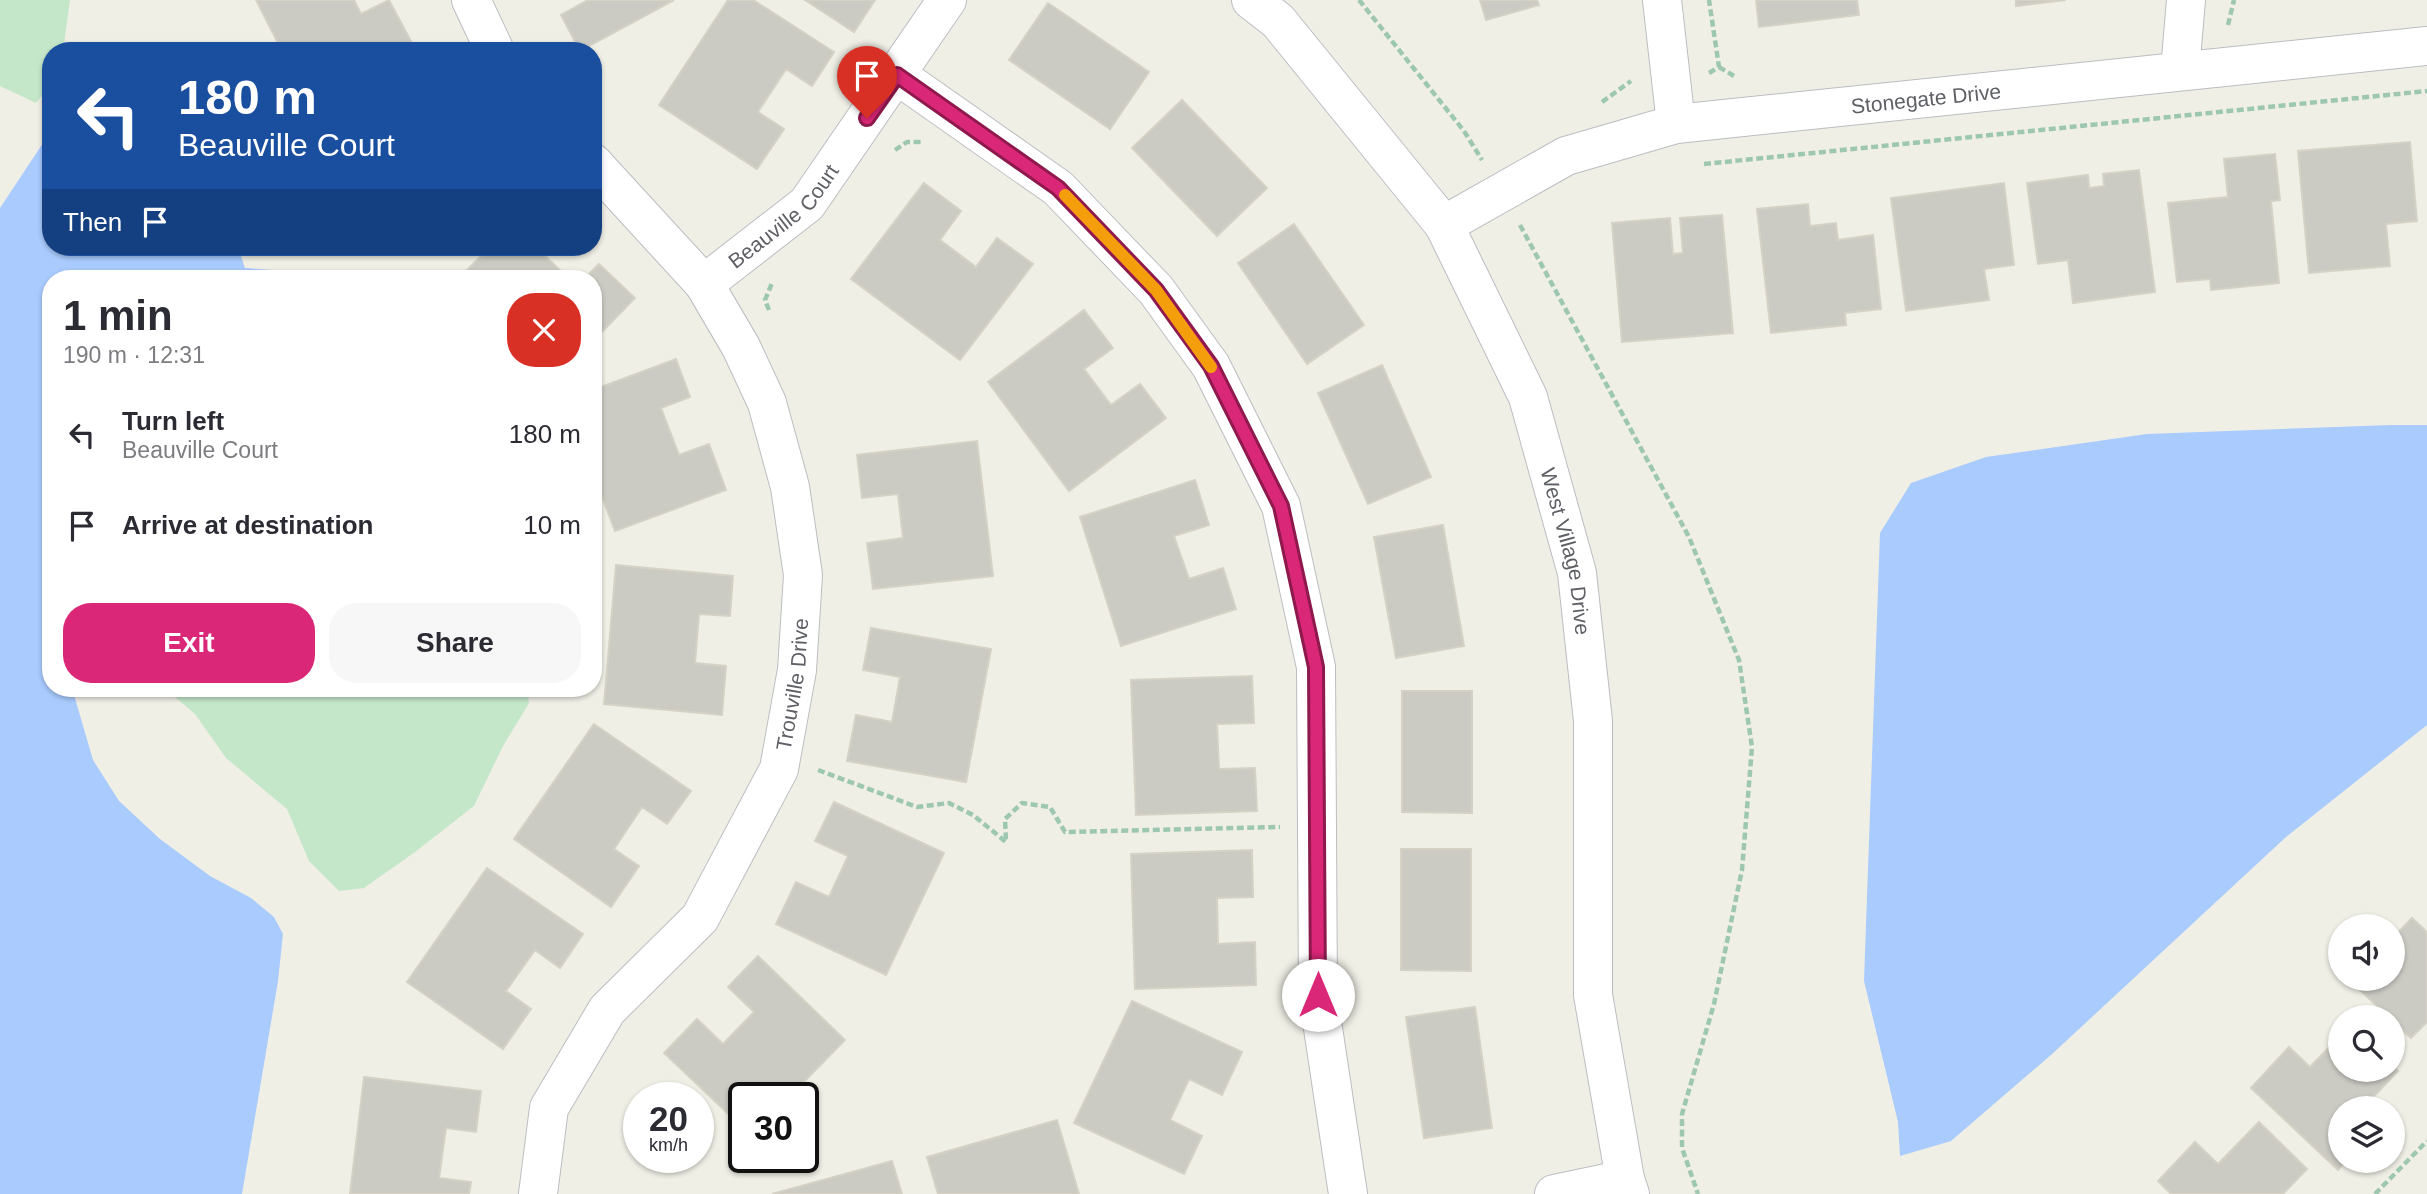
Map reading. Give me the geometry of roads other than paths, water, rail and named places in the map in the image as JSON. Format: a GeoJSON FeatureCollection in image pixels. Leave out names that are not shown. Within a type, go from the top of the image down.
{"type":"FeatureCollection","features":[{"type":"Feature","properties":{"kind":"street"},"geometry":{"type":"LineString","coordinates":[[471,0],[491,42]]}},
{"type":"Feature","properties":{"kind":"street","name":"Beauville Court"},"geometry":{"type":"LineString","coordinates":[[704,284],[807,204],[947,0]]}},
{"type":"Feature","properties":{"kind":"street","name":"West Village Drive"},"geometry":{"type":"LineString","coordinates":[[1251,0],[1278,21],[1444,225],[1528,397],[1577,573],[1593,721],[1593,995],[1628,1186]]}},
{"type":"Feature","properties":{"kind":"street"},"geometry":{"type":"LineString","coordinates":[[1662,0],[1676,124]]}},
{"type":"Feature","properties":{"kind":"street"},"geometry":{"type":"LineString","coordinates":[[2180,71],[2186,0]]}},
{"type":"Feature","properties":{"kind":"street","name":"Stonegate Drive"},"geometry":{"type":"LineString","coordinates":[[1444,225],[1566,156],[1676,124],[2427,46]]}},
{"type":"Feature","properties":{"kind":"street"},"geometry":{"type":"LineString","coordinates":[[897,75],[1058,188],[1156,290],[1211,366],[1281,506],[1316,667],[1318,995],[1348,1194]]}},
{"type":"Feature","properties":{"kind":"street","name":"Trouville Drive"},"geometry":{"type":"LineString","coordinates":[[538,1194],[550,1108],[607,1010],[700,918],[779,769],[797,670],[803,575],[790,487],[767,403],[741,347],[704,284],[602,173]]}},
{"type":"Feature","properties":{"kind":"street"},"geometry":{"type":"LineString","coordinates":[[1554,1194],[1628,1186]]}},
{"type":"Feature","properties":{"kind":"water"},"geometry":{"type":"Polygon","coordinates":[[[42,145],[42,256],[241,256],[245,268],[272,270],[42,270],[42,697],[75,697],[93,760],[119,801],[160,839],[210,876],[251,898],[274,917],[283,934],[278,981],[242,1194],[0,1194],[0,208],[42,145]]]}},
{"type":"Feature","properties":{"kind":"water"},"geometry":{"type":"Polygon","coordinates":[[[2427,425],[2427,725],[2286,837],[2051,1055],[1951,1141],[1900,1156],[1898,1122],[1864,981],[1880,533],[1911,483],[1986,457],[2147,434],[2427,425]]]}}]}
